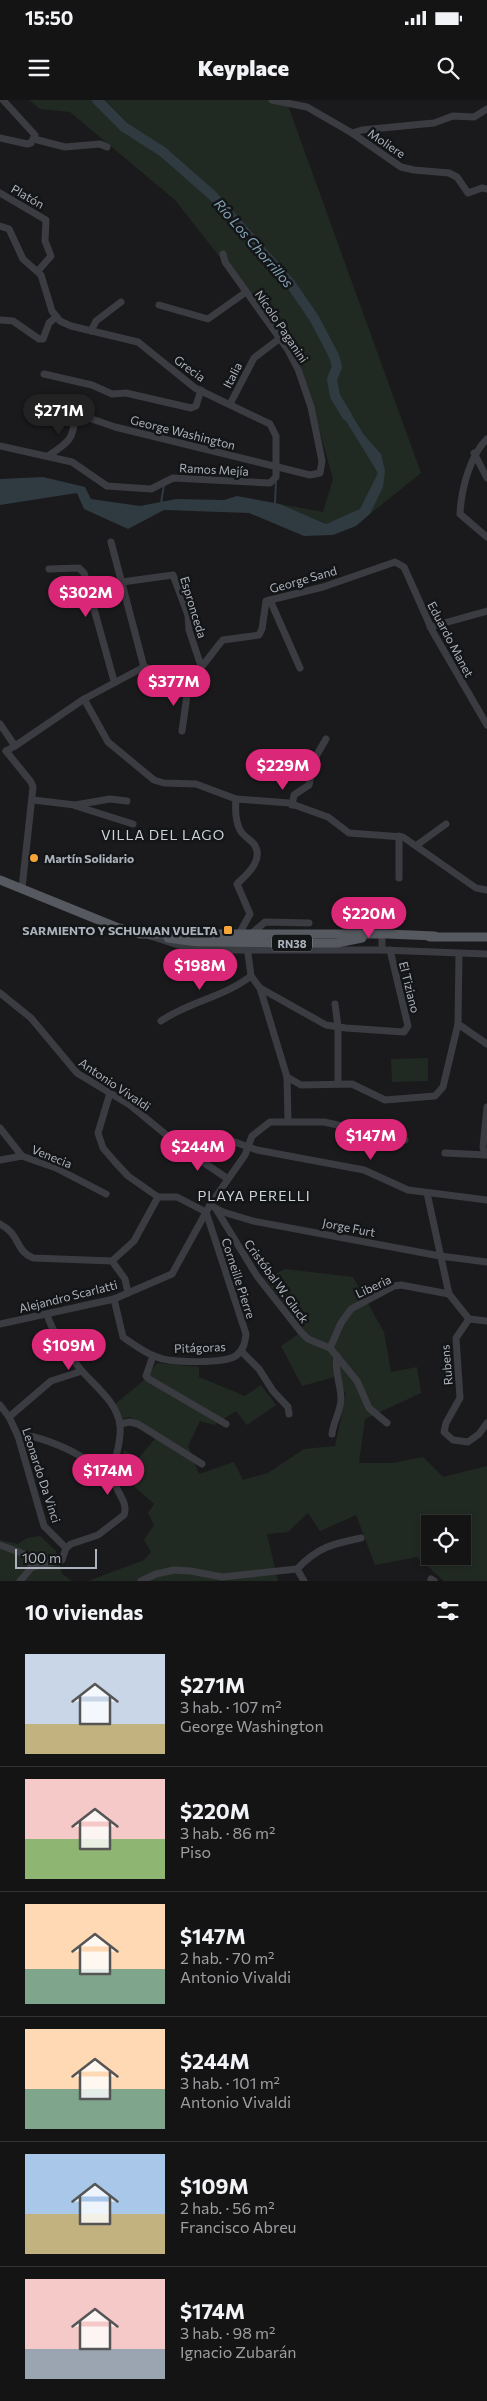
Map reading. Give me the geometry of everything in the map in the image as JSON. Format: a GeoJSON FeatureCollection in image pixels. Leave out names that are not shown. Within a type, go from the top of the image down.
{"type":"FeatureCollection","features":[{"type":"Feature","properties":{"kind":"main road","name":"RN38"},"geometry":{"type":"LineString","coordinates":[[0,880],[116,927],[192,942],[337,943],[362,938],[435,936]]}},
{"type":"Feature","properties":{"kind":"main road","name":"RN38"},"geometry":{"type":"LineString","coordinates":[[148,934],[239,934]]}},
{"type":"Feature","properties":{"kind":"main road"},"geometry":{"type":"LineString","coordinates":[[239,934],[244,936],[248,942]]}},
{"type":"Feature","properties":{"kind":"main road","name":"RN38"},"geometry":{"type":"LineString","coordinates":[[248,942],[254,936],[306,936],[319,934],[487,937]]}},
{"type":"Feature","properties":{"kind":"street"},"geometry":{"type":"LineString","coordinates":[[3,100],[32,131],[34,139]]}},
{"type":"Feature","properties":{"kind":"street","name":"Moliere"},"geometry":{"type":"LineString","coordinates":[[272,100],[303,105],[352,133],[401,167],[449,174],[460,180],[468,194],[482,188],[487,189]]}},
{"type":"Feature","properties":{"kind":"street"},"geometry":{"type":"LineString","coordinates":[[352,133],[362,130],[439,122],[453,116],[474,117],[487,109]]}},
{"type":"Feature","properties":{"kind":"street"},"geometry":{"type":"LineString","coordinates":[[0,138],[27,144],[34,139]]}},
{"type":"Feature","properties":{"kind":"street"},"geometry":{"type":"LineString","coordinates":[[34,139],[65,147],[100,144],[107,147]]}},
{"type":"Feature","properties":{"kind":"street","name":"Platón"},"geometry":{"type":"LineString","coordinates":[[0,193],[46,220],[45,241],[51,256],[38,271]]}},
{"type":"Feature","properties":{"kind":"street"},"geometry":{"type":"LineString","coordinates":[[0,226],[9,229],[23,259],[38,271],[56,317],[49,322],[43,339],[39,339],[13,321],[0,320]]}},
{"type":"Feature","properties":{"kind":"street","name":"Nícolo Paganini"},"geometry":{"type":"LineString","coordinates":[[222,254],[225,262],[298,369],[311,407],[323,466],[320,473]]}},
{"type":"Feature","properties":{"kind":"street"},"geometry":{"type":"LineString","coordinates":[[159,306],[208,319],[246,292]]}},
{"type":"Feature","properties":{"kind":"street"},"geometry":{"type":"LineString","coordinates":[[90,331],[96,321],[121,302]]}},
{"type":"Feature","properties":{"kind":"street","name":"Grecia"},"geometry":{"type":"LineString","coordinates":[[56,317],[66,324],[138,342],[201,390],[264,420],[273,428],[276,436],[278,467]]}},
{"type":"Feature","properties":{"kind":"street","name":"Italia"},"geometry":{"type":"LineString","coordinates":[[230,404],[254,358],[279,339]]}},
{"type":"Feature","properties":{"kind":"street"},"geometry":{"type":"LineString","coordinates":[[44,374],[92,385],[112,394],[126,393],[191,408],[196,406],[201,390]]}},
{"type":"Feature","properties":{"kind":"street","name":"George Washington"},"geometry":{"type":"LineString","coordinates":[[41,410],[75,418],[89,418],[115,427],[310,475],[320,473]]}},
{"type":"Feature","properties":{"kind":"street"},"geometry":{"type":"LineString","coordinates":[[48,456],[69,441],[74,431],[75,418]]}},
{"type":"Feature","properties":{"kind":"street"},"geometry":{"type":"LineString","coordinates":[[487,439],[474,453],[460,514],[487,538]]}},
{"type":"Feature","properties":{"kind":"street","name":"Ramos Mejía"},"geometry":{"type":"LineString","coordinates":[[0,446],[72,462],[107,486],[148,489],[173,478],[270,483],[276,477],[278,467]]}},
{"type":"Feature","properties":{"kind":"street"},"geometry":{"type":"LineString","coordinates":[[474,453],[487,478]]}},
{"type":"Feature","properties":{"kind":"street"},"geometry":{"type":"LineString","coordinates":[[111,542],[144,667],[173,682],[186,681],[188,688],[182,730]]}},
{"type":"Feature","properties":{"kind":"street","name":"George Sand"},"geometry":{"type":"LineString","coordinates":[[186,681],[209,660],[223,640],[259,635],[262,629],[264,604],[270,600],[323,587],[390,562],[399,562]]}},
{"type":"Feature","properties":{"kind":"street","name":"Eduardo Manet"},"geometry":{"type":"LineString","coordinates":[[399,562],[404,567],[430,627],[487,725]]}},
{"type":"Feature","properties":{"kind":"street"},"geometry":{"type":"LineString","coordinates":[[49,569],[78,568],[84,573],[114,682]]}},
{"type":"Feature","properties":{"kind":"street","name":"Espronceda"},"geometry":{"type":"LineString","coordinates":[[122,582],[172,575],[188,615],[189,630],[201,666]]}},
{"type":"Feature","properties":{"kind":"street"},"geometry":{"type":"LineString","coordinates":[[270,600],[300,668]]}},
{"type":"Feature","properties":{"kind":"street"},"geometry":{"type":"LineString","coordinates":[[430,627],[487,611]]}},
{"type":"Feature","properties":{"kind":"street"},"geometry":{"type":"LineString","coordinates":[[22,888],[33,800],[32,782],[3,750],[15,746],[84,699],[144,667]]}},
{"type":"Feature","properties":{"kind":"street"},"geometry":{"type":"LineString","coordinates":[[84,699],[108,742],[150,778],[160,782],[196,784],[236,799],[292,805],[328,817],[348,832],[406,838],[476,888],[487,890]]}},
{"type":"Feature","properties":{"kind":"street"},"geometry":{"type":"LineString","coordinates":[[0,724],[15,746]]}},
{"type":"Feature","properties":{"kind":"street"},"geometry":{"type":"LineString","coordinates":[[292,805],[294,795],[309,785],[315,758],[326,739]]}},
{"type":"Feature","properties":{"kind":"street"},"geometry":{"type":"LineString","coordinates":[[75,805],[110,799],[127,801]]}},
{"type":"Feature","properties":{"kind":"street"},"geometry":{"type":"LineString","coordinates":[[236,799],[235,815],[240,830],[254,844],[257,852],[257,858],[247,875],[237,884],[250,914],[239,934]]}},
{"type":"Feature","properties":{"kind":"street"},"geometry":{"type":"LineString","coordinates":[[33,800],[75,805],[133,824]]}},
{"type":"Feature","properties":{"kind":"street"},"geometry":{"type":"LineString","coordinates":[[417,845],[446,824]]}},
{"type":"Feature","properties":{"kind":"street"},"geometry":{"type":"LineString","coordinates":[[399,836],[399,878]]}},
{"type":"Feature","properties":{"kind":"street"},"geometry":{"type":"LineString","coordinates":[[288,1121],[287,1077],[260,988],[251,976],[248,942],[265,922],[309,923]]}},
{"type":"Feature","properties":{"kind":"street","name":"El Tiziano"},"geometry":{"type":"LineString","coordinates":[[338,1027],[400,1032],[407,1030],[382,938]]}},
{"type":"Feature","properties":{"kind":"street"},"geometry":{"type":"LineString","coordinates":[[248,942],[487,954]]}},
{"type":"Feature","properties":{"kind":"street"},"geometry":{"type":"LineString","coordinates":[[287,1077],[301,1085],[338,1084],[360,1086],[385,1100],[430,1098],[440,1092],[458,1024],[459,954]]}},
{"type":"Feature","properties":{"kind":"street"},"geometry":{"type":"LineString","coordinates":[[161,1021],[176,1011],[209,999],[251,976]]}},
{"type":"Feature","properties":{"kind":"street"},"geometry":{"type":"LineString","coordinates":[[260,988],[315,1020],[338,1027]]}},
{"type":"Feature","properties":{"kind":"street","name":"Antonio Vivaldi"},"geometry":{"type":"LineString","coordinates":[[0,993],[38,1026],[73,1070],[130,1105],[181,1147],[228,1179]]}},
{"type":"Feature","properties":{"kind":"street"},"geometry":{"type":"LineString","coordinates":[[335,1004],[338,1027],[338,1084]]}},
{"type":"Feature","properties":{"kind":"street"},"geometry":{"type":"LineString","coordinates":[[458,1024],[487,1044]]}},
{"type":"Feature","properties":{"kind":"street"},"geometry":{"type":"LineString","coordinates":[[110,1093],[99,1125],[99,1140],[115,1162],[128,1176],[158,1197],[177,1197],[206,1212]]}},
{"type":"Feature","properties":{"kind":"street"},"geometry":{"type":"LineString","coordinates":[[445,1154],[486,1155],[483,1147],[487,1106]]}},
{"type":"Feature","properties":{"kind":"street","name":"Alejandro Scarlatti"},"geometry":{"type":"LineString","coordinates":[[0,1324],[114,1299],[172,1274],[206,1212],[213,1207],[248,1148],[252,1136],[270,1122],[324,1122],[405,1140]]}},
{"type":"Feature","properties":{"kind":"street","name":"Venecia"},"geometry":{"type":"LineString","coordinates":[[0,1128],[22,1156],[56,1168],[106,1194]]}},
{"type":"Feature","properties":{"kind":"street"},"geometry":{"type":"LineString","coordinates":[[181,1147],[212,1139],[229,1140],[248,1148],[364,1170],[402,1188],[426,1193],[487,1200]]}},
{"type":"Feature","properties":{"kind":"street"},"geometry":{"type":"LineString","coordinates":[[0,1160],[22,1156]]}},
{"type":"Feature","properties":{"kind":"street"},"geometry":{"type":"LineString","coordinates":[[426,1193],[449,1294],[469,1319],[487,1320]]}},
{"type":"Feature","properties":{"kind":"street"},"geometry":{"type":"LineString","coordinates":[[0,1224],[15,1234],[23,1252],[33,1258],[112,1260],[134,1241],[158,1197]]}},
{"type":"Feature","properties":{"kind":"street","name":"Jorge Furt"},"geometry":{"type":"LineString","coordinates":[[213,1207],[253,1221],[440,1256],[487,1262]]}},
{"type":"Feature","properties":{"kind":"street","name":"Cristóbal W. Gluck"},"geometry":{"type":"LineString","coordinates":[[213,1207],[257,1276],[301,1332],[308,1339],[330,1348],[357,1381],[369,1408],[387,1423]]}},
{"type":"Feature","properties":{"kind":"street","name":"Corneille Pierre"},"geometry":{"type":"LineString","coordinates":[[206,1212],[246,1334],[241,1351]]}},
{"type":"Feature","properties":{"kind":"street"},"geometry":{"type":"LineString","coordinates":[[112,1260],[125,1279],[128,1293]]}},
{"type":"Feature","properties":{"kind":"street","name":"Liberia"},"geometry":{"type":"LineString","coordinates":[[330,1348],[341,1323],[351,1309],[394,1286],[401,1285],[449,1294]]}},
{"type":"Feature","properties":{"kind":"street","name":"Pitágoras"},"geometry":{"type":"LineString","coordinates":[[114,1299],[123,1337],[153,1356],[164,1359],[228,1360],[241,1351],[259,1369],[273,1391],[288,1407],[289,1414]]}},
{"type":"Feature","properties":{"kind":"street"},"geometry":{"type":"LineString","coordinates":[[20,1581],[32,1567],[62,1560],[66,1548],[71,1544],[98,1535],[124,1515],[126,1504],[116,1489],[113,1476],[120,1424],[102,1390],[82,1370],[49,1323],[47,1314]]}},
{"type":"Feature","properties":{"kind":"street","name":"Rubens"},"geometry":{"type":"LineString","coordinates":[[469,1319],[456,1338],[460,1398],[444,1428],[447,1435],[453,1440],[468,1442],[479,1434],[487,1423]]}},
{"type":"Feature","properties":{"kind":"street"},"geometry":{"type":"LineString","coordinates":[[153,1356],[146,1376],[149,1379],[226,1424]]}},
{"type":"Feature","properties":{"kind":"street"},"geometry":{"type":"LineString","coordinates":[[332,1434],[334,1420],[341,1401],[335,1372],[336,1356]]}},
{"type":"Feature","properties":{"kind":"street"},"geometry":{"type":"LineString","coordinates":[[9,1417],[51,1382],[82,1370]]}},
{"type":"Feature","properties":{"kind":"street","name":"Leonardo Da Vinci"},"geometry":{"type":"LineString","coordinates":[[0,1405],[9,1417],[18,1436],[44,1526],[66,1548]]}},
{"type":"Feature","properties":{"kind":"street"},"geometry":{"type":"LineString","coordinates":[[120,1424],[130,1422],[138,1424],[202,1464]]}},
{"type":"Feature","properties":{"kind":"street"},"geometry":{"type":"LineString","coordinates":[[18,1436],[30,1435],[80,1456],[107,1475],[113,1476]]}},
{"type":"Feature","properties":{"kind":"street"},"geometry":{"type":"LineString","coordinates":[[141,1581],[174,1570],[191,1570],[222,1577],[297,1569],[318,1550],[329,1545],[361,1538]]}},
{"type":"Feature","properties":{"kind":"street"},"geometry":{"type":"LineString","coordinates":[[0,1545],[24,1554],[32,1567]]}},
{"type":"Feature","properties":{"kind":"street"},"geometry":{"type":"LineString","coordinates":[[297,1569],[304,1581]]}},
{"type":"Feature","properties":{"kind":"shaded area"},"geometry":{"type":"Polygon","coordinates":[[[29,100],[286,100],[421,473],[370,514],[360,510],[326,524],[280,504],[323,512],[333,479],[299,358],[175,200],[70,112],[40,109],[29,100]]]}},
{"type":"Feature","properties":{"kind":"shaded area"},"geometry":{"type":"Polygon","coordinates":[[[345,404],[364,435],[381,454],[385,471],[383,487],[370,514],[356,526],[333,535],[304,536],[249,513],[164,510],[128,529],[84,509],[77,493],[0,505],[0,479],[43,477],[85,487],[91,499],[140,506],[176,499],[224,500],[237,496],[280,504],[326,524],[360,509],[378,473],[338,408],[345,404]]]}},
{"type":"Feature","properties":{"kind":"shaded area"},"geometry":{"type":"Polygon","coordinates":[[[428,1058],[428,1081],[392,1082],[391,1059],[428,1058]]]}},
{"type":"Feature","properties":{"kind":"shaded area"},"geometry":{"type":"Polygon","coordinates":[[[285,1269],[353,1277],[384,1332],[391,1372],[417,1367],[421,1393],[365,1419],[359,1463],[393,1463],[423,1457],[443,1477],[487,1466],[487,1581],[444,1581],[426,1565],[471,1565],[471,1515],[421,1515],[421,1561],[417,1557],[375,1565],[356,1515],[320,1531],[308,1513],[288,1532],[267,1534],[278,1581],[88,1581],[144,1560],[151,1552],[144,1540],[154,1525],[148,1513],[154,1504],[120,1474],[124,1450],[138,1459],[159,1434],[130,1417],[122,1419],[115,1404],[142,1382],[157,1363],[199,1367],[199,1377],[245,1396],[261,1385],[276,1405],[247,1425],[236,1411],[214,1425],[200,1421],[188,1446],[199,1474],[234,1462],[243,1480],[268,1473],[304,1449],[335,1446],[346,1395],[338,1376],[302,1386],[281,1346],[304,1330],[265,1279],[285,1269]]]}},
{"type":"Feature","properties":{"kind":"shaded area"},"geometry":{"type":"Polygon","coordinates":[[[40,1536],[56,1551],[62,1574],[72,1581],[0,1581],[0,1540],[18,1544],[27,1538],[40,1536]]]}},
{"type":"Feature","properties":{"kind":"waterway","name":"Río Los Chorrillos"},"geometry":{"type":"LineString","coordinates":[[97,100],[124,127],[163,152],[212,195],[290,283],[314,318],[334,356],[337,367],[332,379],[335,396],[347,416]]}},
{"type":"Feature","properties":{"kind":"waterway"},"geometry":{"type":"LineString","coordinates":[[275,503],[276,480]]}},
{"type":"Feature","properties":{"kind":"waterway"},"geometry":{"type":"LineString","coordinates":[[161,503],[164,485]]}},
{"type":"Feature","properties":{"kind":"place","name":"Martín Solidario"},"geometry":{"type":"Point","coordinates":[34,858]}},
{"type":"Feature","properties":{"kind":"place","name":"SARMIENTO Y SCHUMAN VUELTA"},"geometry":{"type":"Point","coordinates":[228,930]}},
{"type":"Feature","properties":{"kind":"district","name":"VILLA DEL LAGO"},"geometry":{"type":"Point","coordinates":[163,834]}},
{"type":"Feature","properties":{"kind":"district","name":"PLAYA PERELLI"},"geometry":{"type":"Point","coordinates":[254,1195]}}]}
